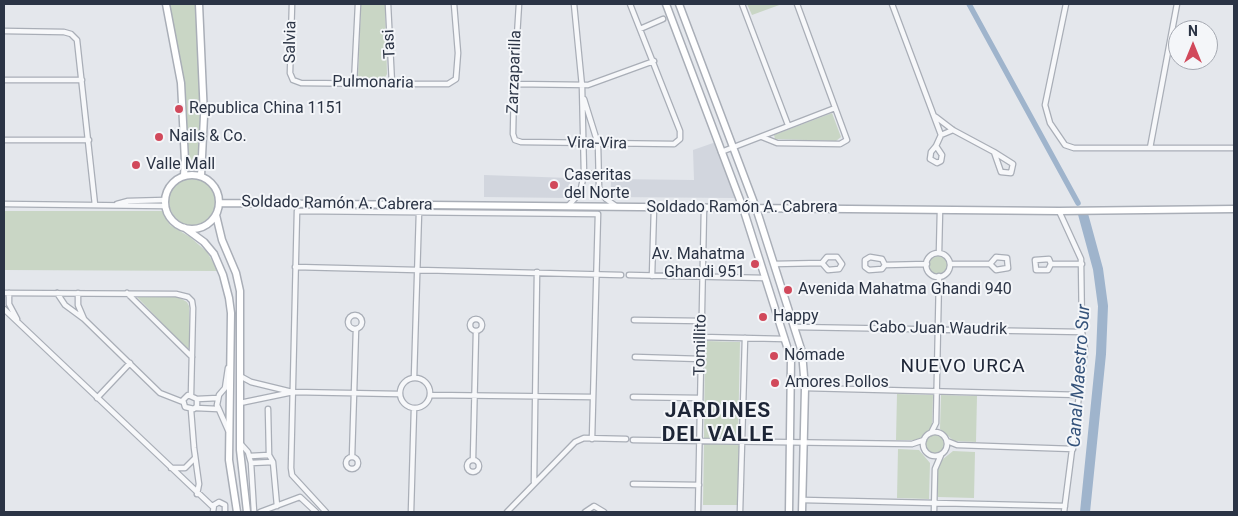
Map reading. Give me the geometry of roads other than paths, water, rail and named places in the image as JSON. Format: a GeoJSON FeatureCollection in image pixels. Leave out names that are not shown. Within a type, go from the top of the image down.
{"type":"FeatureCollection","features":[{"type":"Feature","properties":{"kind":"main road"},"geometry":{"type":"LineString","coordinates":[[166,4],[176,47],[182,92],[184,176]]}},
{"type":"Feature","properties":{"kind":"main road"},"geometry":{"type":"LineString","coordinates":[[199,4],[204,116],[202,176]]}},
{"type":"Feature","properties":{"kind":"main road"},"geometry":{"type":"LineString","coordinates":[[666,4],[743,208],[792,364],[789,512]]}},
{"type":"Feature","properties":{"kind":"main road"},"geometry":{"type":"LineString","coordinates":[[679,4],[756,208],[804,360],[802,512]]}},
{"type":"Feature","properties":{"kind":"main road"},"geometry":{"type":"LineString","coordinates":[[185,228],[200,228],[212,220],[220,203],[217,189],[208,179],[202,176],[184,176],[170,185],[165,203],[172,220],[210,247],[223,275],[231,313],[230,471],[237,512]]}},
{"type":"Feature","properties":{"kind":"main road","name":"Soldado Ramón A. Cabrera"},"geometry":{"type":"LineString","coordinates":[[220,203],[940,210],[1234,209]]}},
{"type":"Feature","properties":{"kind":"main road"},"geometry":{"type":"LineString","coordinates":[[216,214],[222,240],[236,273],[240,291],[240,443],[247,512]]}},
{"type":"Feature","properties":{"kind":"street","name":"Salvia"},"geometry":{"type":"LineString","coordinates":[[292,4],[290,73],[293,80]]}},
{"type":"Feature","properties":{"kind":"street"},"geometry":{"type":"LineString","coordinates":[[354,84],[358,4]]}},
{"type":"Feature","properties":{"kind":"street","name":"Tasi"},"geometry":{"type":"LineString","coordinates":[[388,4],[392,84]]}},
{"type":"Feature","properties":{"kind":"street","name":"Pulmonaria"},"geometry":{"type":"LineString","coordinates":[[293,80],[301,83],[354,84],[453,83],[458,74],[454,4]]}},
{"type":"Feature","properties":{"kind":"street","name":"Zarzaparilla"},"geometry":{"type":"LineString","coordinates":[[516,140],[513,134],[514,84],[519,4]]}},
{"type":"Feature","properties":{"kind":"street"},"geometry":{"type":"LineString","coordinates":[[567,207],[580,193],[584,174],[582,86],[574,4]]}},
{"type":"Feature","properties":{"kind":"street"},"geometry":{"type":"LineString","coordinates":[[514,84],[582,86],[654,61],[630,4]]}},
{"type":"Feature","properties":{"kind":"street"},"geometry":{"type":"LineString","coordinates":[[742,4],[788,125]]}},
{"type":"Feature","properties":{"kind":"street"},"geometry":{"type":"LineString","coordinates":[[762,137],[778,143],[843,143],[847,137],[797,4]]}},
{"type":"Feature","properties":{"kind":"street"},"geometry":{"type":"LineString","coordinates":[[892,4],[940,135],[936,146]]}},
{"type":"Feature","properties":{"kind":"street"},"geometry":{"type":"LineString","coordinates":[[1066,4],[1045,99],[1046,114],[1065,145],[1074,148],[1234,148]]}},
{"type":"Feature","properties":{"kind":"street"},"geometry":{"type":"LineString","coordinates":[[1150,148],[1177,4]]}},
{"type":"Feature","properties":{"kind":"street"},"geometry":{"type":"LineString","coordinates":[[640,28],[663,20]]}},
{"type":"Feature","properties":{"kind":"street"},"geometry":{"type":"LineString","coordinates":[[4,31],[64,32],[71,34],[77,42],[95,205]]}},
{"type":"Feature","properties":{"kind":"street","name":"Vira-Vira"},"geometry":{"type":"LineString","coordinates":[[516,140],[521,142],[582,144],[671,145],[678,142],[681,136],[680,131],[654,61]]}},
{"type":"Feature","properties":{"kind":"street"},"geometry":{"type":"LineString","coordinates":[[4,80],[82,80]]}},
{"type":"Feature","properties":{"kind":"street"},"geometry":{"type":"LineString","coordinates":[[582,94],[598,144],[597,163],[601,192],[610,203],[620,207]]}},
{"type":"Feature","properties":{"kind":"street"},"geometry":{"type":"LineString","coordinates":[[721,152],[836,108]]}},
{"type":"Feature","properties":{"kind":"street"},"geometry":{"type":"LineString","coordinates":[[934,116],[953,130],[994,152],[1013,164],[1011,173],[1001,172],[994,152]]}},
{"type":"Feature","properties":{"kind":"street"},"geometry":{"type":"LineString","coordinates":[[940,135],[953,130]]}},
{"type":"Feature","properties":{"kind":"street"},"geometry":{"type":"LineString","coordinates":[[4,140],[89,140]]}},
{"type":"Feature","properties":{"kind":"street"},"geometry":{"type":"LineString","coordinates":[[584,174],[598,174]]}},
{"type":"Feature","properties":{"kind":"street"},"geometry":{"type":"LineString","coordinates":[[113,204],[128,201],[165,203]]}},
{"type":"Feature","properties":{"kind":"street"},"geometry":{"type":"LineString","coordinates":[[4,204],[95,205],[165,203]]}},
{"type":"Feature","properties":{"kind":"street"},"geometry":{"type":"LineString","coordinates":[[652,276],[654,208]]}},
{"type":"Feature","properties":{"kind":"street","name":"Tomillito"},"geometry":{"type":"LineString","coordinates":[[698,512],[704,208]]}},
{"type":"Feature","properties":{"kind":"street"},"geometry":{"type":"LineString","coordinates":[[939,253],[940,210]]}},
{"type":"Feature","properties":{"kind":"street"},"geometry":{"type":"LineString","coordinates":[[1059,210],[1080,254],[1082,264],[1082,332],[1085,349],[1064,512]]}},
{"type":"Feature","properties":{"kind":"street"},"geometry":{"type":"LineString","coordinates":[[326,512],[291,472],[297,211],[598,214],[592,438]]}},
{"type":"Feature","properties":{"kind":"street"},"geometry":{"type":"LineString","coordinates":[[414,378],[419,212]]}},
{"type":"Feature","properties":{"kind":"street"},"geometry":{"type":"LineString","coordinates":[[939,253],[948,258],[950,264],[948,271],[939,276],[932,274],[926,264],[932,255],[939,253]]}},
{"type":"Feature","properties":{"kind":"street"},"geometry":{"type":"LineString","coordinates":[[774,264],[822,263]]}},
{"type":"Feature","properties":{"kind":"street"},"geometry":{"type":"LineString","coordinates":[[885,265],[926,264]]}},
{"type":"Feature","properties":{"kind":"street"},"geometry":{"type":"LineString","coordinates":[[950,264],[990,264]]}},
{"type":"Feature","properties":{"kind":"street"},"geometry":{"type":"LineString","coordinates":[[1052,264],[1082,264]]}},
{"type":"Feature","properties":{"kind":"street"},"geometry":{"type":"LineString","coordinates":[[295,267],[621,275]]}},
{"type":"Feature","properties":{"kind":"street"},"geometry":{"type":"LineString","coordinates":[[534,482],[537,272]]}},
{"type":"Feature","properties":{"kind":"street"},"geometry":{"type":"LineString","coordinates":[[629,275],[765,278]]}},
{"type":"Feature","properties":{"kind":"street"},"geometry":{"type":"LineString","coordinates":[[633,440],[912,444],[924,440],[931,433],[936,422],[939,276]]}},
{"type":"Feature","properties":{"kind":"street"},"geometry":{"type":"LineString","coordinates":[[22,326],[12,312],[6,293],[180,294],[190,298],[193,308],[191,395]]}},
{"type":"Feature","properties":{"kind":"street"},"geometry":{"type":"LineString","coordinates":[[57,293],[65,304],[84,319],[160,393],[183,402],[186,409],[218,409]]}},
{"type":"Feature","properties":{"kind":"street"},"geometry":{"type":"LineString","coordinates":[[78,293],[78,305],[84,319]]}},
{"type":"Feature","properties":{"kind":"street"},"geometry":{"type":"LineString","coordinates":[[127,294],[192,357]]}},
{"type":"Feature","properties":{"kind":"street"},"geometry":{"type":"LineString","coordinates":[[4,309],[213,510],[217,502],[226,507],[225,512]]}},
{"type":"Feature","properties":{"kind":"street"},"geometry":{"type":"LineString","coordinates":[[634,320],[702,321]]}},
{"type":"Feature","properties":{"kind":"street","name":"Cabo Juan Waudrik"},"geometry":{"type":"LineString","coordinates":[[794,327],[1082,332]]}},
{"type":"Feature","properties":{"kind":"street"},"geometry":{"type":"LineString","coordinates":[[352,457],[356,329]]}},
{"type":"Feature","properties":{"kind":"street"},"geometry":{"type":"LineString","coordinates":[[473,459],[476,332]]}},
{"type":"Feature","properties":{"kind":"street"},"geometry":{"type":"LineString","coordinates":[[701,337],[785,339]]}},
{"type":"Feature","properties":{"kind":"street"},"geometry":{"type":"LineString","coordinates":[[740,512],[745,338]]}},
{"type":"Feature","properties":{"kind":"street"},"geometry":{"type":"LineString","coordinates":[[229,432],[225,418],[218,409],[218,398],[225,388],[230,354]]}},
{"type":"Feature","properties":{"kind":"street"},"geometry":{"type":"LineString","coordinates":[[635,358],[701,359]]}},
{"type":"Feature","properties":{"kind":"street"},"geometry":{"type":"LineString","coordinates":[[97,398],[130,363]]}},
{"type":"Feature","properties":{"kind":"street"},"geometry":{"type":"LineString","coordinates":[[240,376],[251,382],[293,392],[399,394]]}},
{"type":"Feature","properties":{"kind":"street"},"geometry":{"type":"LineString","coordinates":[[414,378],[427,384],[430,395],[424,406],[414,409],[402,403],[399,394],[405,381],[414,378]]}},
{"type":"Feature","properties":{"kind":"street"},"geometry":{"type":"LineString","coordinates":[[805,388],[1080,395]]}},
{"type":"Feature","properties":{"kind":"street"},"geometry":{"type":"LineString","coordinates":[[240,403],[293,392]]}},
{"type":"Feature","properties":{"kind":"street"},"geometry":{"type":"LineString","coordinates":[[183,402],[184,398],[191,395],[197,398],[218,398]]}},
{"type":"Feature","properties":{"kind":"street"},"geometry":{"type":"LineString","coordinates":[[430,395],[593,397]]}},
{"type":"Feature","properties":{"kind":"street"},"geometry":{"type":"LineString","coordinates":[[632,397],[700,398]]}},
{"type":"Feature","properties":{"kind":"street"},"geometry":{"type":"LineString","coordinates":[[197,398],[194,409],[198,494]]}},
{"type":"Feature","properties":{"kind":"street"},"geometry":{"type":"LineString","coordinates":[[268,409],[269,455],[273,462],[277,506]]}},
{"type":"Feature","properties":{"kind":"street"},"geometry":{"type":"LineString","coordinates":[[411,512],[414,409]]}},
{"type":"Feature","properties":{"kind":"street"},"geometry":{"type":"LineString","coordinates":[[936,422],[941,434],[947,441],[957,445],[1073,449]]}},
{"type":"Feature","properties":{"kind":"street"},"geometry":{"type":"LineString","coordinates":[[931,433],[941,434]]}},
{"type":"Feature","properties":{"kind":"street"},"geometry":{"type":"LineString","coordinates":[[506,512],[575,442],[592,438],[626,439]]}},
{"type":"Feature","properties":{"kind":"street"},"geometry":{"type":"LineString","coordinates":[[924,440],[926,452],[935,469]]}},
{"type":"Feature","properties":{"kind":"street"},"geometry":{"type":"LineString","coordinates":[[934,512],[935,469],[937,460],[943,453],[947,441]]}},
{"type":"Feature","properties":{"kind":"street"},"geometry":{"type":"LineString","coordinates":[[240,443],[250,456],[254,512]]}},
{"type":"Feature","properties":{"kind":"street"},"geometry":{"type":"LineString","coordinates":[[912,444],[935,456],[957,445]]}},
{"type":"Feature","properties":{"kind":"street"},"geometry":{"type":"LineString","coordinates":[[250,456],[269,455]]}},
{"type":"Feature","properties":{"kind":"street"},"geometry":{"type":"LineString","coordinates":[[168,467],[181,470],[188,467],[195,458]]}},
{"type":"Feature","properties":{"kind":"street"},"geometry":{"type":"LineString","coordinates":[[251,463],[273,462]]}},
{"type":"Feature","properties":{"kind":"street"},"geometry":{"type":"LineString","coordinates":[[633,484],[699,485]]}},
{"type":"Feature","properties":{"kind":"street"},"geometry":{"type":"LineString","coordinates":[[260,512],[303,498],[316,512]]}},
{"type":"Feature","properties":{"kind":"street"},"geometry":{"type":"LineString","coordinates":[[803,500],[1065,506]]}},
{"type":"Feature","properties":{"kind":"street"},"geometry":{"type":"LineString","coordinates":[[585,512],[594,506],[604,512]]}},
{"type":"Feature","properties":{"kind":"waterway","name":"Canal Maestro Sur"},"geometry":{"type":"LineString","coordinates":[[969,4],[1078,203]]}},
{"type":"Feature","properties":{"kind":"waterway","name":"Canal Maestro Sur"},"geometry":{"type":"LineString","coordinates":[[1083,214],[1098,269],[1103,306],[1101,354],[1085,512]]}},
{"type":"Feature","properties":{"kind":"place","name":"Republica China 1151"},"geometry":{"type":"Point","coordinates":[179,109]}},
{"type":"Feature","properties":{"kind":"place","name":"Nails & Co."},"geometry":{"type":"Point","coordinates":[159,137]}},
{"type":"Feature","properties":{"kind":"place","name":"Valle Mall"},"geometry":{"type":"Point","coordinates":[136,165]}},
{"type":"Feature","properties":{"kind":"place","name":"Caseritas del Norte"},"geometry":{"type":"Point","coordinates":[554,185]}},
{"type":"Feature","properties":{"kind":"place","name":"Av. Mahatma Ghandi 951"},"geometry":{"type":"Point","coordinates":[755,264]}},
{"type":"Feature","properties":{"kind":"place","name":"Avenida Mahatma Ghandi 940"},"geometry":{"type":"Point","coordinates":[788,290]}},
{"type":"Feature","properties":{"kind":"place","name":"Happy"},"geometry":{"type":"Point","coordinates":[763,317]}},
{"type":"Feature","properties":{"kind":"place","name":"Nómade"},"geometry":{"type":"Point","coordinates":[774,356]}},
{"type":"Feature","properties":{"kind":"place","name":"Amores Pollos"},"geometry":{"type":"Point","coordinates":[775,383]}},
{"type":"Feature","properties":{"kind":"district","name":"NUEVO URCA"},"geometry":{"type":"Point","coordinates":[963,367]}},
{"type":"Feature","properties":{"kind":"district","name":"JARDINES DEL VALLE"},"geometry":{"type":"Point","coordinates":[718,424]}}]}
